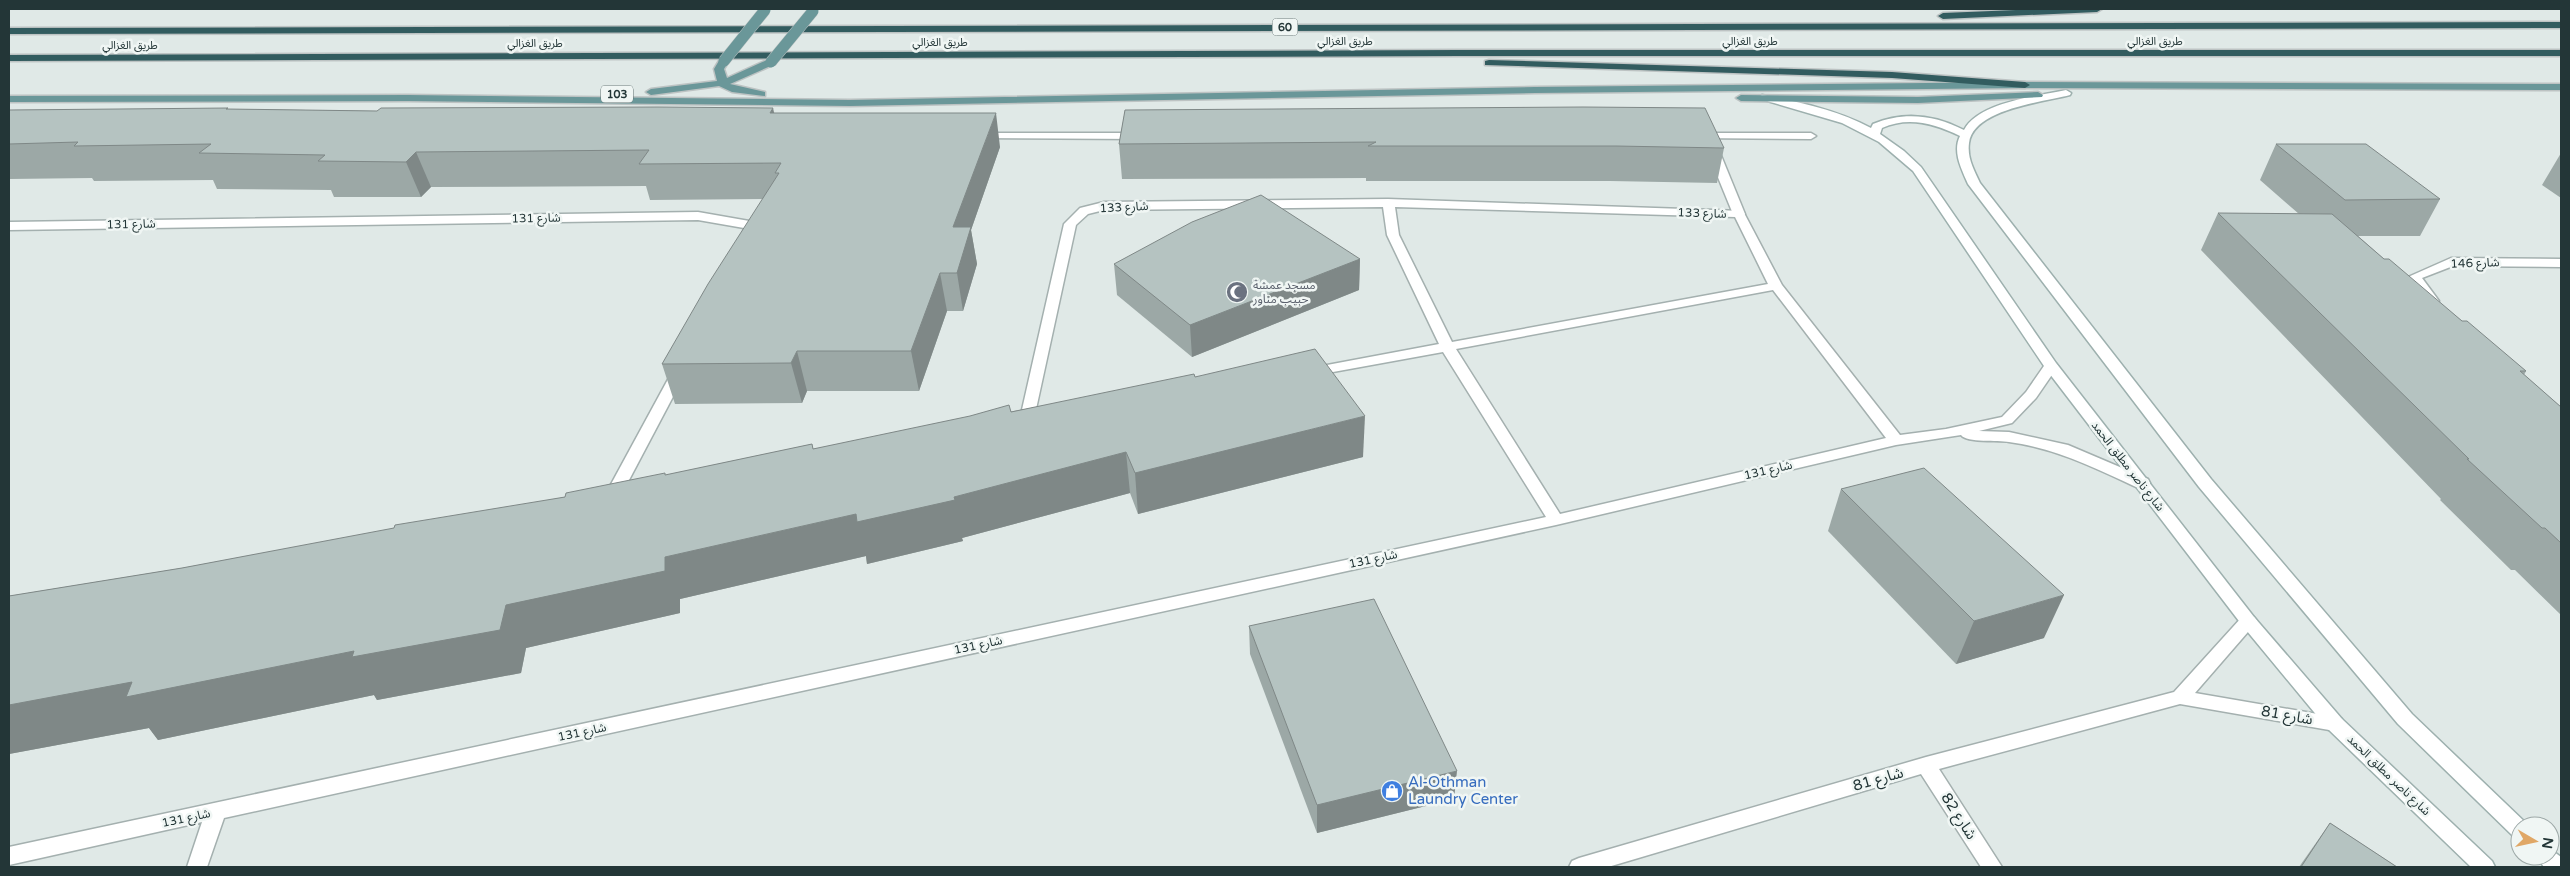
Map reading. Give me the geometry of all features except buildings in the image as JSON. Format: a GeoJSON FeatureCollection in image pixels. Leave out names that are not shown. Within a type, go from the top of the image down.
{"type":"FeatureCollection","features":[{"type":"Feature","properties":{"kind":"highway"},"geometry":{"type":"LineString","coordinates":[[1660,26],[2097,9]]}},
{"type":"Feature","properties":{"kind":"highway","name":"طريق الغزالي"},"geometry":{"type":"LineString","coordinates":[[9,31],[2561,25]]}},
{"type":"Feature","properties":{"kind":"highway","name":"طريق الغزالي"},"geometry":{"type":"LineString","coordinates":[[9,58],[2561,53]]}},
{"type":"Feature","properties":{"kind":"highway"},"geometry":{"type":"LineString","coordinates":[[1290,54],[1609,68],[1892,75],[2025,85]]}},
{"type":"Feature","properties":{"kind":"main road"},"geometry":{"type":"LineString","coordinates":[[723,84],[719,78],[719,69],[766,9]]}},
{"type":"Feature","properties":{"kind":"main road","name":"103"},"geometry":{"type":"LineString","coordinates":[[512,99],[639,93],[723,84],[742,78],[771,62],[814,10]]}},
{"type":"Feature","properties":{"kind":"main road","name":"103"},"geometry":{"type":"LineString","coordinates":[[723,84],[732,89],[752,93],[850,103]]}},
{"type":"Feature","properties":{"kind":"main road"},"geometry":{"type":"LineString","coordinates":[[9,99],[512,99],[850,103],[1535,90],[2025,85],[2561,87]]}},
{"type":"Feature","properties":{"kind":"main road"},"geometry":{"type":"LineString","coordinates":[[1535,90],[1762,98],[1918,100],[2066,93],[2146,85]]}},
{"type":"Feature","properties":{"kind":"street"},"geometry":{"type":"LineString","coordinates":[[2066,93],[2004,108],[1974,123],[1964,134],[1962,157],[1974,184],[2205,483],[2405,719],[2510,820]]}},
{"type":"Feature","properties":{"kind":"street","name":"شارع ناصر مطلق الحمد"},"geometry":{"type":"LineString","coordinates":[[1762,98],[1822,111],[1875,133],[1892,144],[1918,169],[2051,366],[2248,621],[2335,724],[2485,867]]}},
{"type":"Feature","properties":{"kind":"street"},"geometry":{"type":"LineString","coordinates":[[1875,133],[1877,126],[1886,121],[1900,118],[1935,121],[1964,134]]}},
{"type":"Feature","properties":{"kind":"street"},"geometry":{"type":"LineString","coordinates":[[970,136],[1147,136]]}},
{"type":"Feature","properties":{"kind":"street"},"geometry":{"type":"LineString","coordinates":[[1687,136],[1811,136]]}},
{"type":"Feature","properties":{"kind":"street"},"geometry":{"type":"LineString","coordinates":[[1707,136],[1739,214]]}},
{"type":"Feature","properties":{"kind":"street"},"geometry":{"type":"LineString","coordinates":[[1388,203],[1393,235],[1448,348],[1556,520]]}},
{"type":"Feature","properties":{"kind":"street","name":"شارع 133"},"geometry":{"type":"LineString","coordinates":[[1026,423],[1070,224],[1084,211],[1104,206],[1388,203],[1739,214],[1776,286],[1896,440]]}},
{"type":"Feature","properties":{"kind":"street","name":"شارع 131"},"geometry":{"type":"LineString","coordinates":[[9,226],[698,216],[751,225],[746,247]]}},
{"type":"Feature","properties":{"kind":"street","name":"شارع 146"},"geometry":{"type":"LineString","coordinates":[[2438,309],[2414,277],[2451,262],[2561,263]]}},
{"type":"Feature","properties":{"kind":"street"},"geometry":{"type":"LineString","coordinates":[[1291,376],[1776,286]]}},
{"type":"Feature","properties":{"kind":"street"},"geometry":{"type":"LineString","coordinates":[[630,497],[605,502],[685,361]]}},
{"type":"Feature","properties":{"kind":"street","name":"شارع 131"},"geometry":{"type":"LineString","coordinates":[[9,856],[1556,520],[1896,440],[1946,434],[2007,420],[2031,395],[2051,366]]}},
{"type":"Feature","properties":{"kind":"street"},"geometry":{"type":"LineString","coordinates":[[1007,426],[1046,419]]}},
{"type":"Feature","properties":{"kind":"street","name":"شارع 131"},"geometry":{"type":"LineString","coordinates":[[1946,434],[2009,437],[2063,448],[2142,483]]}},
{"type":"Feature","properties":{"kind":"street"},"geometry":{"type":"LineString","coordinates":[[2180,697],[2248,621]]}},
{"type":"Feature","properties":{"kind":"street","name":"شارع 81"},"geometry":{"type":"LineString","coordinates":[[1579,867],[1926,765],[2180,697],[2335,724]]}},
{"type":"Feature","properties":{"kind":"street","name":"شارع 82"},"geometry":{"type":"LineString","coordinates":[[1926,765],[1992,867]]}},
{"type":"Feature","properties":{"kind":"street"},"geometry":{"type":"LineString","coordinates":[[197,867],[216,811]]}},
{"type":"Feature","properties":{"kind":"place","name":"مسجد عمشة حبيب مناور"},"geometry":{"type":"Point","coordinates":[1237,292]}},
{"type":"Feature","properties":{"kind":"place","name":"Al-Othman Laundry Center"},"geometry":{"type":"Point","coordinates":[1392,791]}}]}
